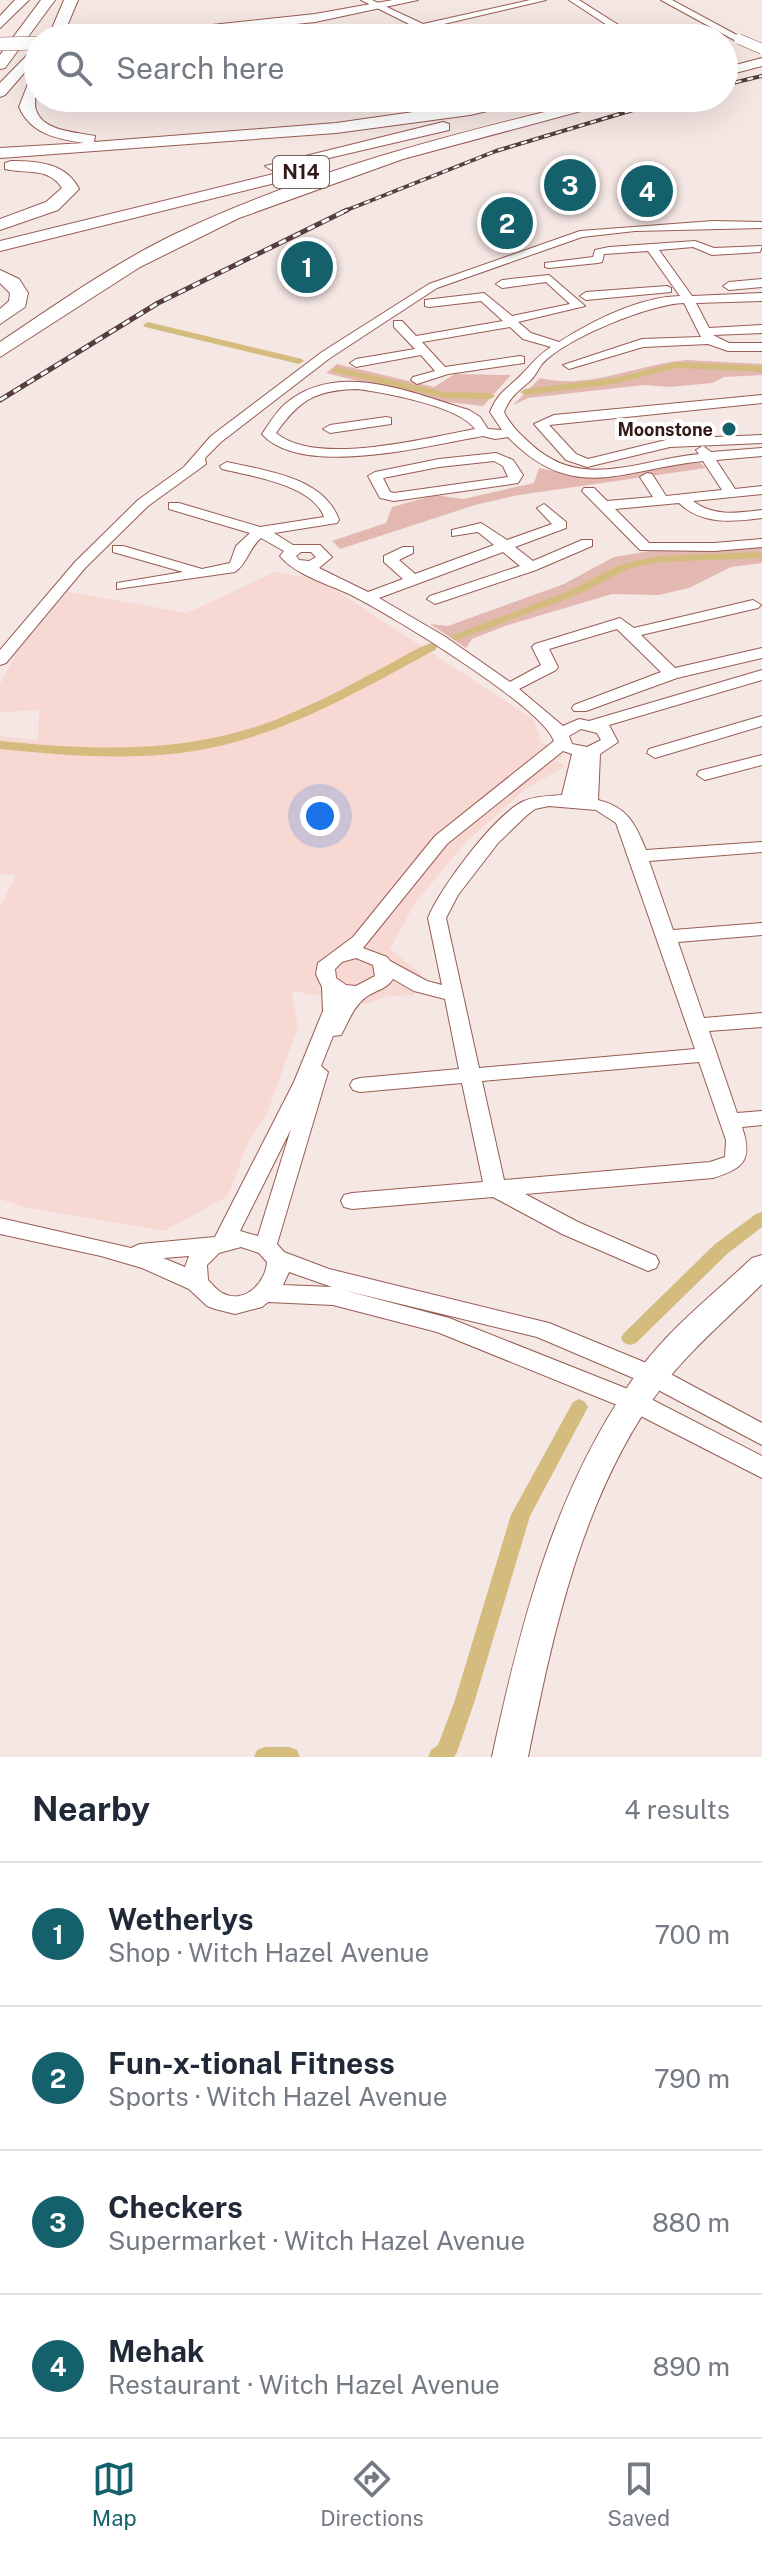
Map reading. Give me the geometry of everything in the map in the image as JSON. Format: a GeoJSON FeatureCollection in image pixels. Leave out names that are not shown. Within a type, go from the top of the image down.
{"type":"FeatureCollection","features":[{"type":"Feature","properties":{"kind":"highway"},"geometry":{"type":"LineString","coordinates":[[0,24],[22,0]]}},
{"type":"Feature","properties":{"kind":"highway"},"geometry":{"type":"LineString","coordinates":[[0,38],[28,0]]}},
{"type":"Feature","properties":{"kind":"highway"},"geometry":{"type":"LineString","coordinates":[[30,24],[48,0]]}},
{"type":"Feature","properties":{"kind":"highway"},"geometry":{"type":"LineString","coordinates":[[55,24],[71,0]]}},
{"type":"Feature","properties":{"kind":"highway"},"geometry":{"type":"LineString","coordinates":[[61,24],[71,0]]}},
{"type":"Feature","properties":{"kind":"highway"},"geometry":{"type":"LineString","coordinates":[[0,65],[24,32]]}},
{"type":"Feature","properties":{"kind":"highway"},"geometry":{"type":"LineString","coordinates":[[738,55],[762,49]]}},
{"type":"Feature","properties":{"kind":"highway"},"geometry":{"type":"LineString","coordinates":[[738,67],[762,61]]}},
{"type":"Feature","properties":{"kind":"highway"},"geometry":{"type":"LineString","coordinates":[[0,92],[24,63]]}},
{"type":"Feature","properties":{"kind":"highway"},"geometry":{"type":"LineString","coordinates":[[31,112],[33,119],[64,135],[106,141],[227,136],[446,114]]}},
{"type":"Feature","properties":{"kind":"highway"},"geometry":{"type":"LineString","coordinates":[[0,153],[227,139],[457,112]]}},
{"type":"Feature","properties":{"kind":"highway","name":"N14"},"geometry":{"type":"LineString","coordinates":[[0,232],[507,112]]}},
{"type":"Feature","properties":{"kind":"highway","name":"N14"},"geometry":{"type":"LineString","coordinates":[[0,246],[545,112]]}},
{"type":"Feature","properties":{"kind":"highway"},"geometry":{"type":"LineString","coordinates":[[0,351],[136,263],[236,212],[395,159],[569,112]]}},
{"type":"Feature","properties":{"kind":"highway"},"geometry":{"type":"LineString","coordinates":[[0,166],[54,172],[69,182],[71,189],[66,197],[44,210],[0,225]]}},
{"type":"Feature","properties":{"kind":"highway"},"geometry":{"type":"LineString","coordinates":[[0,275],[13,283],[19,293],[18,303],[0,318]]}},
{"type":"Feature","properties":{"kind":"main road"},"geometry":{"type":"LineString","coordinates":[[265,24],[403,0]]}},
{"type":"Feature","properties":{"kind":"main road"},"geometry":{"type":"LineString","coordinates":[[373,4],[412,0]]}},
{"type":"Feature","properties":{"kind":"main road"},"geometry":{"type":"LineString","coordinates":[[0,44],[24,45]]}},
{"type":"Feature","properties":{"kind":"main road"},"geometry":{"type":"LineString","coordinates":[[510,1757],[533,1642],[583,1496],[644,1389],[762,1266]]}},
{"type":"Feature","properties":{"kind":"street"},"geometry":{"type":"LineString","coordinates":[[441,24],[542,0]]}},
{"type":"Feature","properties":{"kind":"street"},"geometry":{"type":"LineString","coordinates":[[573,0],[613,24]]}},
{"type":"Feature","properties":{"kind":"street"},"geometry":{"type":"LineString","coordinates":[[665,0],[711,24]]}},
{"type":"Feature","properties":{"kind":"street"},"geometry":{"type":"LineString","coordinates":[[373,4],[416,24]]}},
{"type":"Feature","properties":{"kind":"street"},"geometry":{"type":"LineString","coordinates":[[738,38],[762,49]]}},
{"type":"Feature","properties":{"kind":"street"},"geometry":{"type":"LineString","coordinates":[[0,644],[88,545],[190,466],[216,439],[408,300],[542,241],[578,231],[643,224],[762,225]]}},
{"type":"Feature","properties":{"kind":"street"},"geometry":{"type":"LineString","coordinates":[[549,265],[598,260],[602,251],[651,247],[695,244],[712,252],[760,249]]}},
{"type":"Feature","properties":{"kind":"street"},"geometry":{"type":"LineString","coordinates":[[651,247],[684,294],[707,336],[728,347],[762,347]]}},
{"type":"Feature","properties":{"kind":"street"},"geometry":{"type":"LineString","coordinates":[[414,340],[579,306],[549,278],[502,284]]}},
{"type":"Feature","properties":{"kind":"street"},"geometry":{"type":"LineString","coordinates":[[762,283],[684,294],[647,304],[588,329],[538,361],[529,375],[500,400],[499,416],[545,464],[580,473],[616,474],[661,462],[762,452]]}},
{"type":"Feature","properties":{"kind":"street"},"geometry":{"type":"LineString","coordinates":[[586,296],[684,294],[762,297]]}},
{"type":"Feature","properties":{"kind":"street"},"geometry":{"type":"LineString","coordinates":[[429,303],[482,296],[530,338],[560,346]]}},
{"type":"Feature","properties":{"kind":"street"},"geometry":{"type":"LineString","coordinates":[[398,324],[442,371]]}},
{"type":"Feature","properties":{"kind":"street"},"geometry":{"type":"LineString","coordinates":[[569,365],[638,338],[707,336],[762,329]]}},
{"type":"Feature","properties":{"kind":"street"},"geometry":{"type":"LineString","coordinates":[[356,363],[424,351]]}},
{"type":"Feature","properties":{"kind":"street"},"geometry":{"type":"LineString","coordinates":[[442,371],[520,360]]}},
{"type":"Feature","properties":{"kind":"street"},"geometry":{"type":"LineString","coordinates":[[417,380],[441,376],[442,371]]}},
{"type":"Feature","properties":{"kind":"street"},"geometry":{"type":"LineString","coordinates":[[483,432],[475,420],[464,413],[349,383],[309,391],[269,434],[280,445],[312,453],[483,432],[495,435],[512,432]]}},
{"type":"Feature","properties":{"kind":"street"},"geometry":{"type":"LineString","coordinates":[[718,429],[603,461],[581,462],[562,449],[541,424],[554,419],[625,418],[727,408],[762,399]]}},
{"type":"Feature","properties":{"kind":"street"},"geometry":{"type":"LineString","coordinates":[[330,429],[386,421]]}},
{"type":"Feature","properties":{"kind":"street"},"geometry":{"type":"LineString","coordinates":[[358,425],[372,448]]}},
{"type":"Feature","properties":{"kind":"street"},"geometry":{"type":"LineString","coordinates":[[662,434],[762,439]]}},
{"type":"Feature","properties":{"kind":"street"},"geometry":{"type":"LineString","coordinates":[[693,436],[730,492]]}},
{"type":"Feature","properties":{"kind":"street"},"geometry":{"type":"LineString","coordinates":[[424,441],[439,463]]}},
{"type":"Feature","properties":{"kind":"street"},"geometry":{"type":"LineString","coordinates":[[496,457],[508,463],[516,477],[504,483],[394,497],[385,495],[375,478],[381,472],[439,463],[496,457]]}},
{"type":"Feature","properties":{"kind":"street"},"geometry":{"type":"LineString","coordinates":[[122,586],[234,568],[243,546],[260,531],[324,522],[333,517],[323,503],[304,489],[227,466]]}},
{"type":"Feature","properties":{"kind":"street"},"geometry":{"type":"LineString","coordinates":[[647,477],[662,500]]}},
{"type":"Feature","properties":{"kind":"street"},"geometry":{"type":"LineString","coordinates":[[604,506],[762,490]]}},
{"type":"Feature","properties":{"kind":"street"},"geometry":{"type":"LineString","coordinates":[[589,491],[645,547],[714,547],[762,540],[756,515],[722,518],[694,512],[682,498]]}},
{"type":"Feature","properties":{"kind":"street"},"geometry":{"type":"LineString","coordinates":[[0,660],[80,565],[143,503]]}},
{"type":"Feature","properties":{"kind":"street"},"geometry":{"type":"LineString","coordinates":[[174,506],[260,531],[292,550],[315,548],[324,554],[323,560],[331,578]]}},
{"type":"Feature","properties":{"kind":"street"},"geometry":{"type":"LineString","coordinates":[[367,597],[411,578],[561,525],[544,508]]}},
{"type":"Feature","properties":{"kind":"street"},"geometry":{"type":"LineString","coordinates":[[457,533],[481,527],[531,567]]}},
{"type":"Feature","properties":{"kind":"street"},"geometry":{"type":"LineString","coordinates":[[435,599],[531,567],[587,543]]}},
{"type":"Feature","properties":{"kind":"street"},"geometry":{"type":"LineString","coordinates":[[118,549],[205,573]]}},
{"type":"Feature","properties":{"kind":"street"},"geometry":{"type":"LineString","coordinates":[[292,550],[287,556],[289,561],[367,597],[508,689],[574,746]]}},
{"type":"Feature","properties":{"kind":"street"},"geometry":{"type":"LineString","coordinates":[[408,550],[389,559],[411,578]]}},
{"type":"Feature","properties":{"kind":"street"},"geometry":{"type":"LineString","coordinates":[[302,566],[323,560]]}},
{"type":"Feature","properties":{"kind":"street"},"geometry":{"type":"LineString","coordinates":[[632,633],[759,604]]}},
{"type":"Feature","properties":{"kind":"street"},"geometry":{"type":"LineString","coordinates":[[508,689],[550,667],[540,647],[571,635],[620,623],[672,674]]}},
{"type":"Feature","properties":{"kind":"street"},"geometry":{"type":"LineString","coordinates":[[579,803],[574,746],[584,719],[672,674],[762,653]]}},
{"type":"Feature","properties":{"kind":"street"},"geometry":{"type":"LineString","coordinates":[[541,715],[584,719],[627,717],[694,693],[759,679]]}},
{"type":"Feature","properties":{"kind":"street"},"geometry":{"type":"LineString","coordinates":[[421,986],[368,989],[332,986],[326,980],[325,967],[372,932],[405,882],[437,843],[472,811],[547,758],[574,746],[607,747],[609,735],[627,717]]}},
{"type":"Feature","properties":{"kind":"street"},"geometry":{"type":"LineString","coordinates":[[584,719],[609,735]]}},
{"type":"Feature","properties":{"kind":"street"},"geometry":{"type":"LineString","coordinates":[[655,753],[762,721]]}},
{"type":"Feature","properties":{"kind":"street"},"geometry":{"type":"LineString","coordinates":[[705,775],[762,760]]}},
{"type":"Feature","properties":{"kind":"street"},"geometry":{"type":"LineString","coordinates":[[352,1201],[495,1188],[723,1167],[737,1156],[738,1148],[729,1121],[638,856],[621,817],[579,803],[542,801],[522,810],[449,890],[437,918],[468,1076],[495,1188],[570,1228],[648,1262]]}},
{"type":"Feature","properties":{"kind":"street"},"geometry":{"type":"LineString","coordinates":[[638,856],[762,847]]}},
{"type":"Feature","properties":{"kind":"street"},"geometry":{"type":"LineString","coordinates":[[664,937],[762,929]]}},
{"type":"Feature","properties":{"kind":"street"},"geometry":{"type":"LineString","coordinates":[[332,986],[333,1011],[304,1082],[218,1243],[196,1263],[197,1283],[204,1294],[226,1304],[252,1302],[268,1293],[279,1276],[271,1252],[314,1083],[338,1018],[386,973],[379,961],[372,932]]}},
{"type":"Feature","properties":{"kind":"street"},"geometry":{"type":"LineString","coordinates":[[345,954],[379,961],[421,986],[451,994]]}},
{"type":"Feature","properties":{"kind":"street"},"geometry":{"type":"LineString","coordinates":[[695,1026],[762,1020]]}},
{"type":"Feature","properties":{"kind":"street"},"geometry":{"type":"LineString","coordinates":[[360,1085],[705,1055]]}},
{"type":"Feature","properties":{"kind":"street"},"geometry":{"type":"LineString","coordinates":[[729,1121],[762,1118]]}},
{"type":"Feature","properties":{"kind":"street"},"geometry":{"type":"LineString","coordinates":[[0,1226],[126,1252],[155,1262],[197,1283]]}},
{"type":"Feature","properties":{"kind":"street"},"geometry":{"type":"LineString","coordinates":[[126,1252],[250,1240],[326,1277],[513,1320],[644,1389],[762,1468]]}},
{"type":"Feature","properties":{"kind":"street"},"geometry":{"type":"LineString","coordinates":[[268,1293],[324,1294],[377,1305],[538,1360],[644,1389],[762,1435]]}},
{"type":"Feature","properties":{"kind":"shaded area"},"geometry":{"type":"Polygon","coordinates":[[[687,360],[762,364],[762,375],[724,377],[712,383],[670,387],[644,385],[528,398],[513,405],[540,378],[559,381],[596,379],[687,360]]]}},
{"type":"Feature","properties":{"kind":"shaded area"},"geometry":{"type":"Polygon","coordinates":[[[337,364],[434,387],[455,374],[511,375],[483,406],[438,401],[326,373],[337,364]]]}},
{"type":"Feature","properties":{"kind":"shaded area"},"geometry":{"type":"Polygon","coordinates":[[[698,461],[706,468],[519,495],[475,505],[340,549],[332,541],[386,523],[392,507],[435,495],[463,499],[534,483],[539,468],[583,477],[609,478],[698,461]]]}},
{"type":"Feature","properties":{"kind":"shaded area"},"geometry":{"type":"Polygon","coordinates":[[[762,546],[762,563],[731,567],[689,588],[659,595],[612,594],[505,626],[472,639],[466,648],[430,624],[448,626],[564,584],[614,557],[663,549],[718,551],[762,546]]]}},
{"type":"Feature","properties":{"kind":"shaded area"},"geometry":{"type":"Polygon","coordinates":[[[275,572],[320,580],[534,720],[541,742],[563,756],[556,760],[565,766],[526,789],[467,841],[415,903],[390,949],[422,975],[413,995],[389,996],[365,1004],[292,991],[298,1027],[267,1113],[248,1142],[228,1196],[164,1231],[24,1207],[0,1199],[0,907],[16,875],[0,874],[0,736],[38,740],[39,710],[0,710],[0,684],[18,651],[68,592],[187,613],[275,572]]]}},
{"type":"Feature","properties":{"kind":"waterway"},"geometry":{"type":"LineString","coordinates":[[148,325],[299,361]]}},
{"type":"Feature","properties":{"kind":"waterway"},"geometry":{"type":"LineString","coordinates":[[525,392],[615,381],[676,365],[762,369]]}},
{"type":"Feature","properties":{"kind":"waterway"},"geometry":{"type":"LineString","coordinates":[[337,370],[444,395],[490,396]]}},
{"type":"Feature","properties":{"kind":"waterway"},"geometry":{"type":"LineString","coordinates":[[456,636],[573,593],[624,567],[657,559],[762,555]]}},
{"type":"Feature","properties":{"kind":"waterway"},"geometry":{"type":"LineString","coordinates":[[0,745],[129,753],[207,745],[266,729],[294,717],[431,647]]}},
{"type":"Feature","properties":{"kind":"waterway"},"geometry":{"type":"LineString","coordinates":[[630,1338],[721,1249],[762,1218]]}},
{"type":"Feature","properties":{"kind":"waterway"},"geometry":{"type":"LineString","coordinates":[[439,1757],[446,1752],[464,1703],[521,1515],[579,1407]]}},
{"type":"Feature","properties":{"kind":"waterway"},"geometry":{"type":"LineString","coordinates":[[265,1757],[289,1757]]}},
{"type":"Feature","properties":{"kind":"railway"},"geometry":{"type":"LineString","coordinates":[[738,82],[762,76]]}},
{"type":"Feature","properties":{"kind":"railway"},"geometry":{"type":"LineString","coordinates":[[347,210],[496,151],[626,112]]}},
{"type":"Feature","properties":{"kind":"railway"},"geometry":{"type":"LineString","coordinates":[[0,400],[158,303],[347,210]]}},
{"type":"Feature","properties":{"kind":"railway"},"geometry":{"type":"LineString","coordinates":[[342,212],[347,210]]}},
{"type":"Feature","properties":{"kind":"place","name":"Checkers"},"geometry":{"type":"Point","coordinates":[570,185]}},
{"type":"Feature","properties":{"kind":"place","name":"Mehak"},"geometry":{"type":"Point","coordinates":[647,191]}},
{"type":"Feature","properties":{"kind":"place","name":"Fun-x-tional Fitness"},"geometry":{"type":"Point","coordinates":[507,223]}},
{"type":"Feature","properties":{"kind":"place","name":"Wetherlys"},"geometry":{"type":"Point","coordinates":[307,267]}},
{"type":"Feature","properties":{"kind":"place","name":"Moonstone"},"geometry":{"type":"Point","coordinates":[729,429]}}]}
